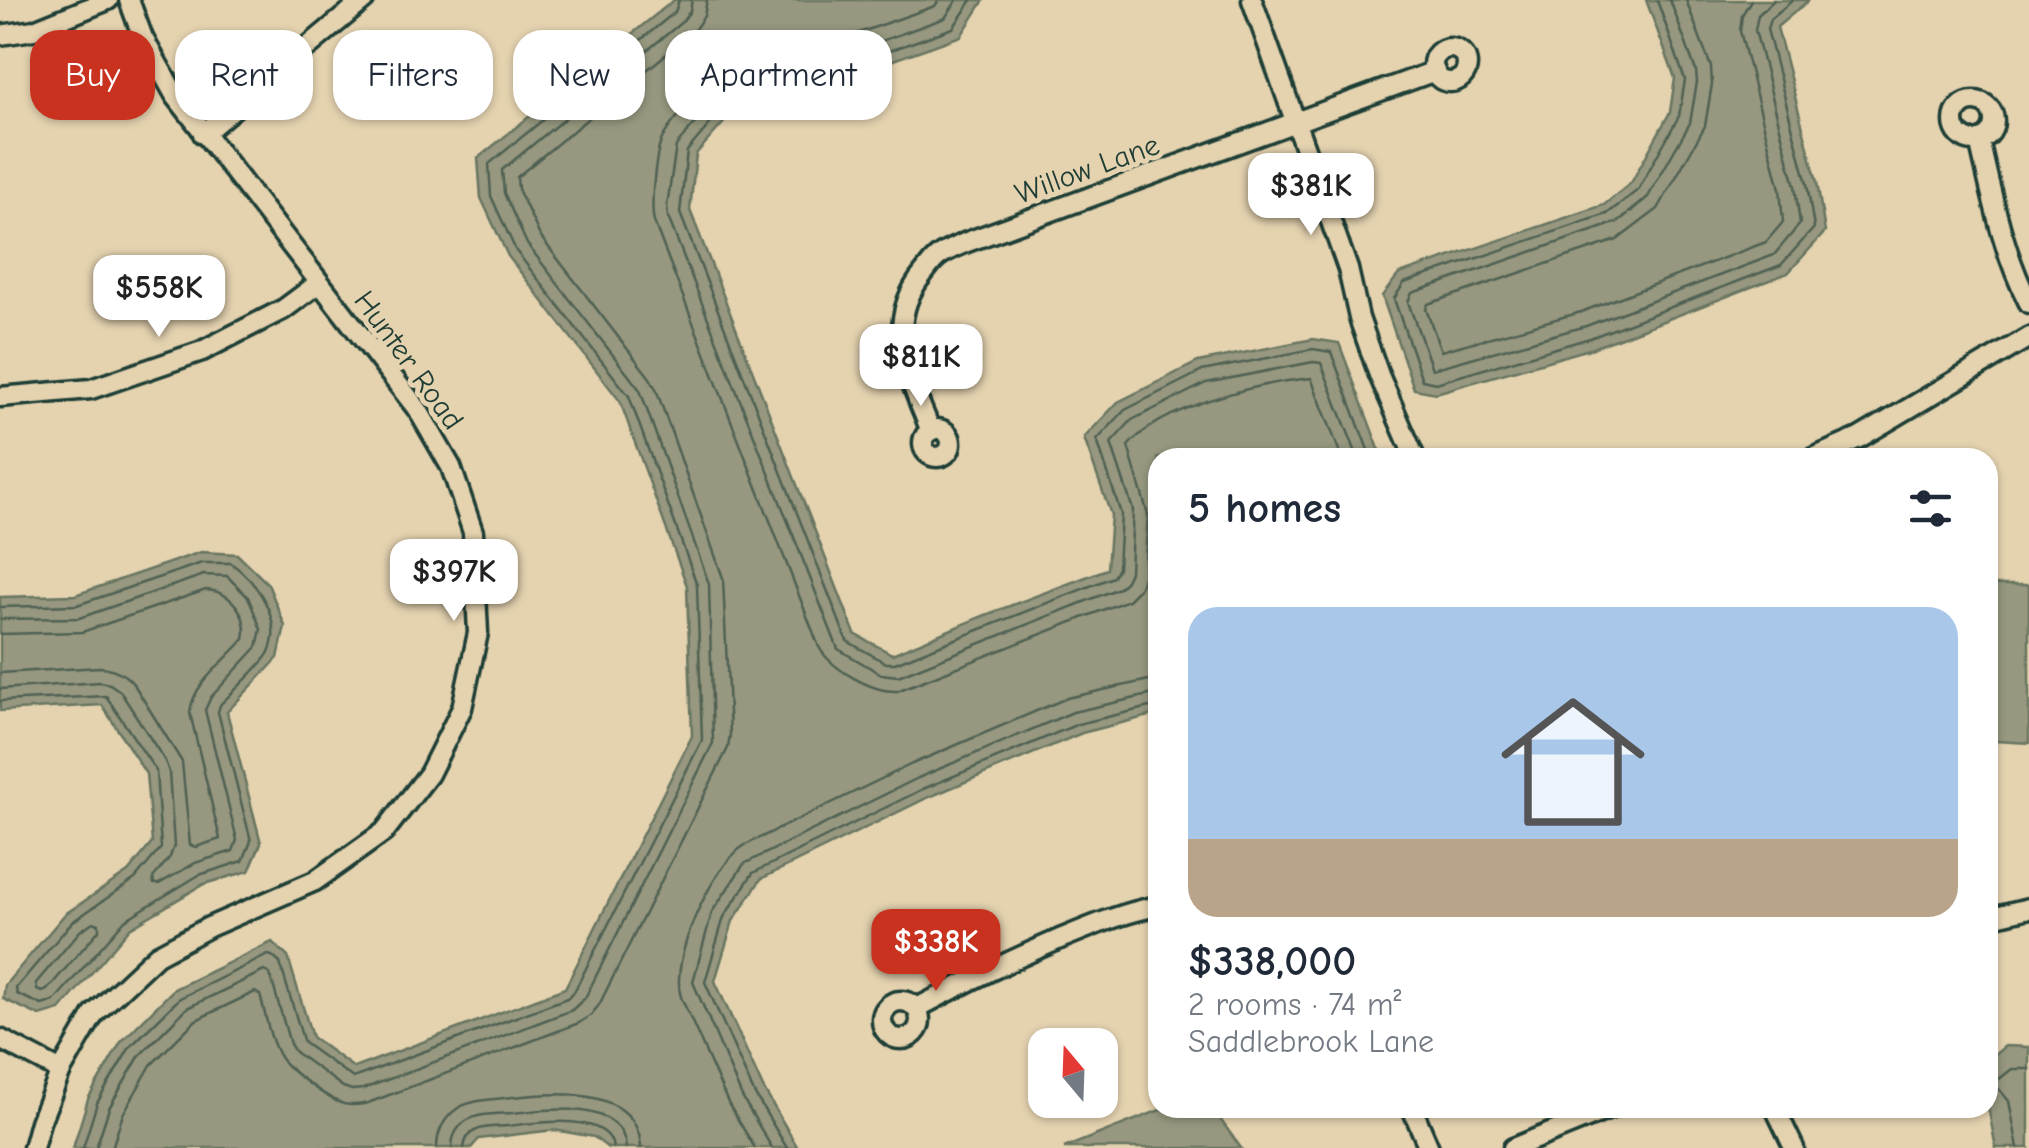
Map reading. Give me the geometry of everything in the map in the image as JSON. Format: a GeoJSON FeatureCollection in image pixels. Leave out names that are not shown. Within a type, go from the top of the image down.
{"type":"FeatureCollection","features":[{"type":"Feature","properties":{"kind":"street"},"geometry":{"type":"LineString","coordinates":[[0,34],[34,30],[108,0]]}},
{"type":"Feature","properties":{"kind":"street","name":"Hunter Road"},"geometry":{"type":"LineString","coordinates":[[33,1148],[61,1070],[94,1014],[157,956],[209,926],[315,882],[384,832],[429,774],[462,708],[478,634],[473,532],[450,467],[418,410],[175,95],[144,38],[129,0]]}},
{"type":"Feature","properties":{"kind":"street"},"geometry":{"type":"LineString","coordinates":[[203,134],[364,0]]}},
{"type":"Feature","properties":{"kind":"street"},"geometry":{"type":"LineString","coordinates":[[1252,0],[1348,269],[1359,318],[1411,448]]}},
{"type":"Feature","properties":{"kind":"street","name":"Willow Lane"},"geometry":{"type":"LineString","coordinates":[[931,431],[906,370],[901,338],[904,310],[914,285],[936,258],[967,242],[1434,71]]}},
{"type":"Feature","properties":{"kind":"street"},"geometry":{"type":"LineString","coordinates":[[1979,140],[2002,235],[2029,303]]}},
{"type":"Feature","properties":{"kind":"street"},"geometry":{"type":"LineString","coordinates":[[0,397],[91,389],[202,350],[284,308],[319,283]]}},
{"type":"Feature","properties":{"kind":"street"},"geometry":{"type":"LineString","coordinates":[[1836,448],[2029,337]]}},
{"type":"Feature","properties":{"kind":"street"},"geometry":{"type":"LineString","coordinates":[[917,1008],[1040,948],[1126,912],[1148,908]]}},
{"type":"Feature","properties":{"kind":"street"},"geometry":{"type":"LineString","coordinates":[[1998,916],[2029,908]]}},
{"type":"Feature","properties":{"kind":"street"},"geometry":{"type":"LineString","coordinates":[[0,1039],[61,1070]]}},
{"type":"Feature","properties":{"kind":"street"},"geometry":{"type":"LineString","coordinates":[[1416,1118],[1428,1148]]}},
{"type":"Feature","properties":{"kind":"street"},"geometry":{"type":"LineString","coordinates":[[1512,1148],[1587,1118]]}},
{"type":"Feature","properties":{"kind":"street"},"geometry":{"type":"LineString","coordinates":[[1780,1118],[1794,1148]]}},
{"type":"Feature","properties":{"kind":"water"},"geometry":{"type":"Polygon","coordinates":[[[674,0],[984,0],[961,36],[892,60],[892,30],[665,30],[665,120],[726,120],[696,154],[690,210],[855,634],[892,654],[1107,569],[1111,515],[1084,438],[1118,402],[1198,362],[1313,339],[1339,343],[1379,448],[1148,448],[1148,716],[1082,733],[927,798],[761,879],[733,921],[715,981],[763,1088],[798,1148],[608,1148],[594,1137],[554,1130],[479,1139],[471,1148],[73,1148],[88,1099],[121,1042],[174,989],[272,942],[288,957],[312,1037],[354,1068],[565,988],[692,736],[687,586],[620,401],[508,256],[481,198],[478,158],[525,120],[645,120],[645,30],[637,30],[674,0]]]}},
{"type":"Feature","properties":{"kind":"water"},"geometry":{"type":"Polygon","coordinates":[[[1646,0],[1809,0],[1777,27],[1817,182],[1825,232],[1788,273],[1593,348],[1436,393],[1414,389],[1382,296],[1399,274],[1604,205],[1631,183],[1670,112],[1675,78],[1646,0]]]}},
{"type":"Feature","properties":{"kind":"water"},"geometry":{"type":"Polygon","coordinates":[[[201,552],[237,554],[268,584],[285,626],[278,658],[227,712],[261,843],[249,871],[204,884],[130,928],[60,1010],[40,1016],[3,999],[5,985],[65,914],[128,872],[152,843],[146,774],[102,705],[0,711],[0,597],[75,595],[201,552]]]}},
{"type":"Feature","properties":{"kind":"water"},"geometry":{"type":"Polygon","coordinates":[[[1998,585],[2029,585],[2029,743],[1998,741],[1998,585]]]}},
{"type":"Feature","properties":{"kind":"water"},"geometry":{"type":"Polygon","coordinates":[[[2005,1046],[2029,1047],[2029,1148],[1996,1148],[1990,1118],[1998,1118],[1998,1052],[2005,1046]]]}},
{"type":"Feature","properties":{"kind":"water"},"geometry":{"type":"Polygon","coordinates":[[[1148,1115],[1148,1118],[1219,1118],[1241,1148],[1064,1148],[1148,1115]]]}}]}
